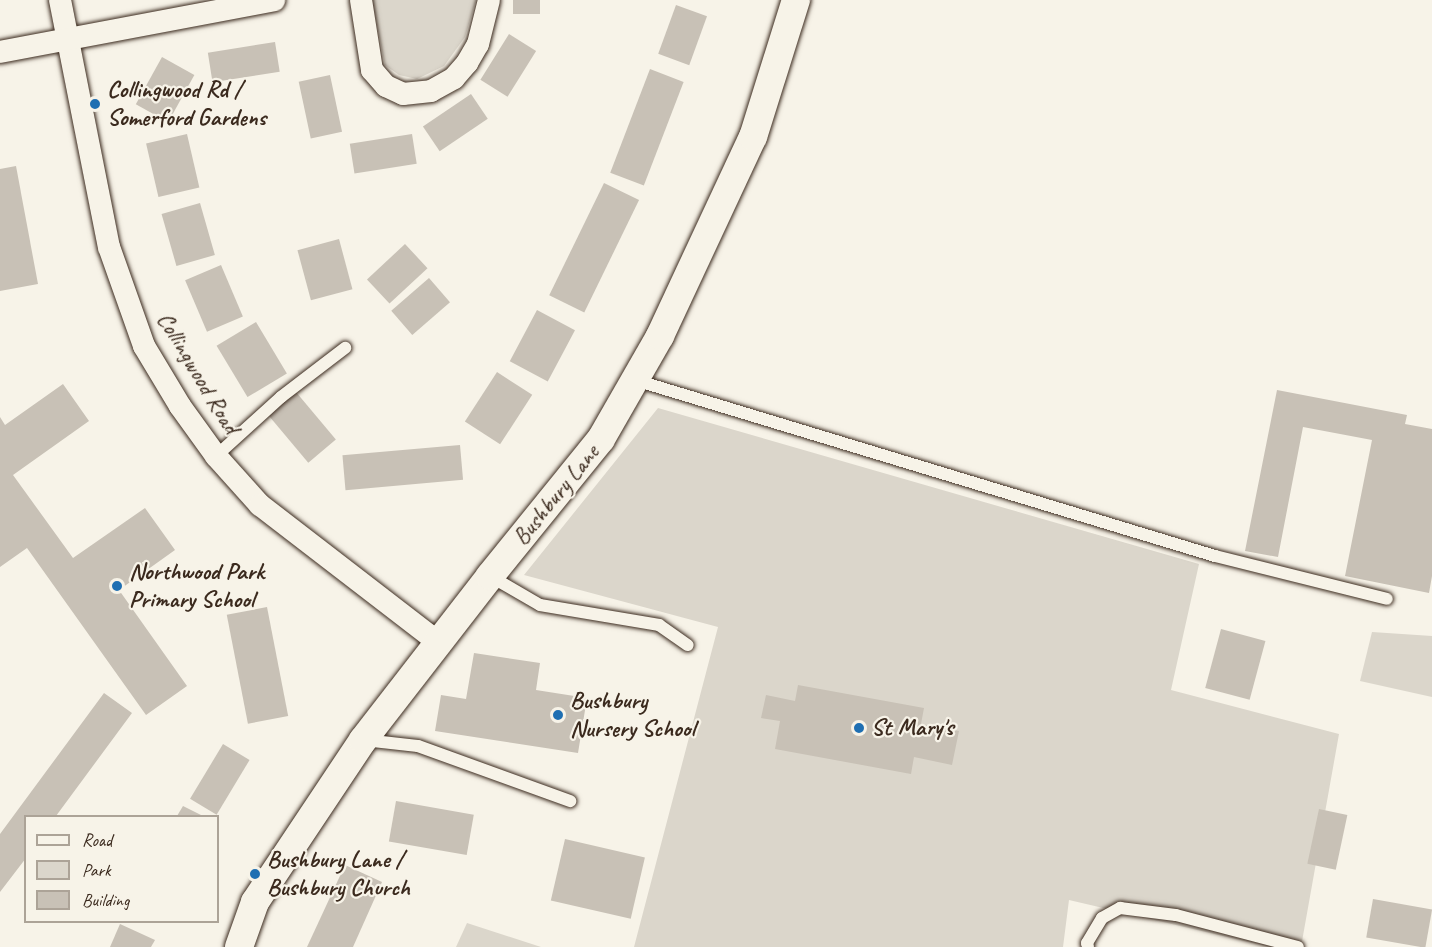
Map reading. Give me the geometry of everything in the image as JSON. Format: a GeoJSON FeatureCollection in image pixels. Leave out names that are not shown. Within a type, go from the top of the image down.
{"type":"FeatureCollection","features":[{"type":"Feature","properties":{"kind":"street","name":"Collingwood Road"},"geometry":{"type":"LineString","coordinates":[[60,0],[94,184],[109,247],[144,346],[180,406],[216,456],[260,505],[439,643]]}},
{"type":"Feature","properties":{"kind":"street"},"geometry":{"type":"LineString","coordinates":[[0,52],[274,0]]}},
{"type":"Feature","properties":{"kind":"street"},"geometry":{"type":"LineString","coordinates":[[361,0],[372,70],[386,86],[403,94],[430,91],[454,78],[461,71],[478,44],[489,0]]}},
{"type":"Feature","properties":{"kind":"street","name":"Bushbury Lane"},"geometry":{"type":"LineString","coordinates":[[239,947],[255,902],[363,740],[490,576],[601,439],[660,336],[753,137],[796,0]]}},
{"type":"Feature","properties":{"kind":"lane"},"geometry":{"type":"LineString","coordinates":[[216,456],[281,397],[345,348]]}},
{"type":"Feature","properties":{"kind":"lane"},"geometry":{"type":"LineString","coordinates":[[635,380],[1215,556],[1387,599]]}},
{"type":"Feature","properties":{"kind":"lane"},"geometry":{"type":"LineString","coordinates":[[490,576],[540,605],[659,626],[688,645]]}},
{"type":"Feature","properties":{"kind":"lane"},"geometry":{"type":"LineString","coordinates":[[363,740],[418,746],[570,801]]}},
{"type":"Feature","properties":{"kind":"lane"},"geometry":{"type":"LineString","coordinates":[[1088,947],[1087,943],[1102,918],[1119,908],[1176,915],[1298,947]]}},
{"type":"Feature","properties":{"kind":"green space"},"geometry":{"type":"Polygon","coordinates":[[[372,0],[476,0],[465,37],[444,66],[417,79],[399,75],[385,65],[372,0]]]}},
{"type":"Feature","properties":{"kind":"green space"},"geometry":{"type":"Polygon","coordinates":[[[658,408],[1199,564],[1171,690],[1339,734],[1301,947],[1270,947],[1069,900],[1063,947],[634,947],[718,627],[524,575],[658,408]]]}},
{"type":"Feature","properties":{"kind":"green space"},"geometry":{"type":"Polygon","coordinates":[[[1372,632],[1432,636],[1432,697],[1360,681],[1372,632]]]}},
{"type":"Feature","properties":{"kind":"green space"},"geometry":{"type":"Polygon","coordinates":[[[467,923],[541,947],[456,947],[467,923]]]}},
{"type":"Feature","properties":{"kind":"building"},"geometry":{"type":"Polygon","coordinates":[[[513,0],[540,0],[540,14],[513,14],[513,0]]]}},
{"type":"Feature","properties":{"kind":"building"},"geometry":{"type":"Polygon","coordinates":[[[676,5],[707,16],[689,65],[658,54],[676,5]]]}},
{"type":"Feature","properties":{"kind":"building"},"geometry":{"type":"Polygon","coordinates":[[[509,34],[536,51],[508,97],[480,80],[509,34]]]}},
{"type":"Feature","properties":{"kind":"building"},"geometry":{"type":"Polygon","coordinates":[[[275,42],[280,72],[213,82],[208,53],[275,42]]]}},
{"type":"Feature","properties":{"kind":"building"},"geometry":{"type":"Polygon","coordinates":[[[162,57],[194,75],[168,122],[136,104],[162,57]]]}},
{"type":"Feature","properties":{"kind":"building"},"geometry":{"type":"Polygon","coordinates":[[[650,69],[684,82],[644,186],[610,173],[650,69]]]}},
{"type":"Feature","properties":{"kind":"building"},"geometry":{"type":"Polygon","coordinates":[[[330,75],[342,132],[311,138],[299,82],[330,75]]]}},
{"type":"Feature","properties":{"kind":"building"},"geometry":{"type":"Polygon","coordinates":[[[471,94],[488,119],[440,151],[423,126],[471,94]]]}},
{"type":"Feature","properties":{"kind":"building"},"geometry":{"type":"Polygon","coordinates":[[[187,134],[199,188],[158,197],[146,143],[187,134]]]}},
{"type":"Feature","properties":{"kind":"building"},"geometry":{"type":"Polygon","coordinates":[[[412,134],[417,164],[354,173],[350,144],[412,134]]]}},
{"type":"Feature","properties":{"kind":"building"},"geometry":{"type":"Polygon","coordinates":[[[16,166],[38,284],[0,291],[0,169],[16,166]]]}},
{"type":"Feature","properties":{"kind":"building"},"geometry":{"type":"Polygon","coordinates":[[[604,183],[639,200],[584,312],[549,295],[604,183]]]}},
{"type":"Feature","properties":{"kind":"building"},"geometry":{"type":"Polygon","coordinates":[[[200,203],[215,255],[176,266],[162,214],[200,203]]]}},
{"type":"Feature","properties":{"kind":"building"},"geometry":{"type":"Polygon","coordinates":[[[339,239],[352,289],[311,300],[297,250],[339,239]]]}},
{"type":"Feature","properties":{"kind":"building"},"geometry":{"type":"Polygon","coordinates":[[[405,244],[428,268],[389,304],[367,279],[405,244]]]}},
{"type":"Feature","properties":{"kind":"building"},"geometry":{"type":"Polygon","coordinates":[[[221,265],[243,317],[207,332],[185,280],[221,265]]]}},
{"type":"Feature","properties":{"kind":"building"},"geometry":{"type":"Polygon","coordinates":[[[429,278],[450,302],[412,335],[391,311],[429,278]]]}},
{"type":"Feature","properties":{"kind":"building"},"geometry":{"type":"Polygon","coordinates":[[[537,310],[575,330],[548,381],[510,361],[537,310]]]}},
{"type":"Feature","properties":{"kind":"building"},"geometry":{"type":"Polygon","coordinates":[[[256,322],[287,373],[247,397],[217,346],[256,322]]]}},
{"type":"Feature","properties":{"kind":"building"},"geometry":{"type":"Polygon","coordinates":[[[497,372],[532,395],[500,444],[465,421],[497,372]]]}},
{"type":"Feature","properties":{"kind":"building"},"geometry":{"type":"Polygon","coordinates":[[[63,384],[89,421],[13,475],[73,558],[145,508],[175,550],[119,590],[187,686],[146,715],[27,548],[0,567],[0,417],[5,425],[63,384]]]}},
{"type":"Feature","properties":{"kind":"building"},"geometry":{"type":"Polygon","coordinates":[[[1277,390],[1407,415],[1405,424],[1432,429],[1432,576],[1429,593],[1345,576],[1372,440],[1303,427],[1278,557],[1245,551],[1277,390]]]}},
{"type":"Feature","properties":{"kind":"building"},"geometry":{"type":"Polygon","coordinates":[[[296,392],[336,439],[308,463],[268,415],[296,392]]]}},
{"type":"Feature","properties":{"kind":"building"},"geometry":{"type":"Polygon","coordinates":[[[460,445],[463,480],[345,490],[342,455],[460,445]]]}},
{"type":"Feature","properties":{"kind":"building"},"geometry":{"type":"Polygon","coordinates":[[[267,607],[288,716],[248,724],[227,615],[267,607]]]}},
{"type":"Feature","properties":{"kind":"building"},"geometry":{"type":"Polygon","coordinates":[[[1221,629],[1265,641],[1250,700],[1205,688],[1221,629]]]}},
{"type":"Feature","properties":{"kind":"building"},"geometry":{"type":"Polygon","coordinates":[[[474,653],[540,663],[536,690],[587,698],[578,753],[435,731],[441,695],[466,699],[474,653]]]}},
{"type":"Feature","properties":{"kind":"building","name":"St Mary's"},"geometry":{"type":"Polygon","coordinates":[[[798,685],[924,708],[921,724],[959,731],[952,765],[914,757],[911,774],[775,749],[780,721],[761,718],[766,695],[795,701],[798,685]]]}},
{"type":"Feature","properties":{"kind":"building"},"geometry":{"type":"Polygon","coordinates":[[[104,693],[132,713],[57,815],[24,815],[24,861],[0,892],[0,834],[104,693]]]}},
{"type":"Feature","properties":{"kind":"building"},"geometry":{"type":"Polygon","coordinates":[[[223,744],[250,760],[217,815],[190,799],[223,744]]]}},
{"type":"Feature","properties":{"kind":"building"},"geometry":{"type":"Polygon","coordinates":[[[396,801],[474,815],[467,855],[389,841],[396,801]]]}},
{"type":"Feature","properties":{"kind":"building"},"geometry":{"type":"Polygon","coordinates":[[[183,806],[201,815],[178,815],[183,806]]]}},
{"type":"Feature","properties":{"kind":"building"},"geometry":{"type":"Polygon","coordinates":[[[1319,809],[1347,815],[1336,870],[1307,864],[1319,809]]]}},
{"type":"Feature","properties":{"kind":"building"},"geometry":{"type":"Polygon","coordinates":[[[565,839],[645,857],[631,919],[551,900],[565,839]]]}},
{"type":"Feature","properties":{"kind":"building"},"geometry":{"type":"Polygon","coordinates":[[[345,865],[382,882],[353,947],[307,947],[345,865]]]}},
{"type":"Feature","properties":{"kind":"building"},"geometry":{"type":"Polygon","coordinates":[[[1373,899],[1432,909],[1425,947],[1366,937],[1373,899]]]}},
{"type":"Feature","properties":{"kind":"building"},"geometry":{"type":"Polygon","coordinates":[[[120,924],[155,940],[151,947],[110,947],[120,924]]]}},
{"type":"Feature","properties":{"kind":"place","name":"Collingwood Rd / Somerford Gardens"},"geometry":{"type":"Point","coordinates":[95,104]}},
{"type":"Feature","properties":{"kind":"place","name":"Northwood Park Primary School"},"geometry":{"type":"Point","coordinates":[117,586]}},
{"type":"Feature","properties":{"kind":"place","name":"Bushbury Nursery School"},"geometry":{"type":"Point","coordinates":[558,715]}},
{"type":"Feature","properties":{"kind":"place","name":"St Mary's"},"geometry":{"type":"Point","coordinates":[859,728]}},
{"type":"Feature","properties":{"kind":"place","name":"Bushbury Lane / Bushbury Church"},"geometry":{"type":"Point","coordinates":[255,874]}}]}
